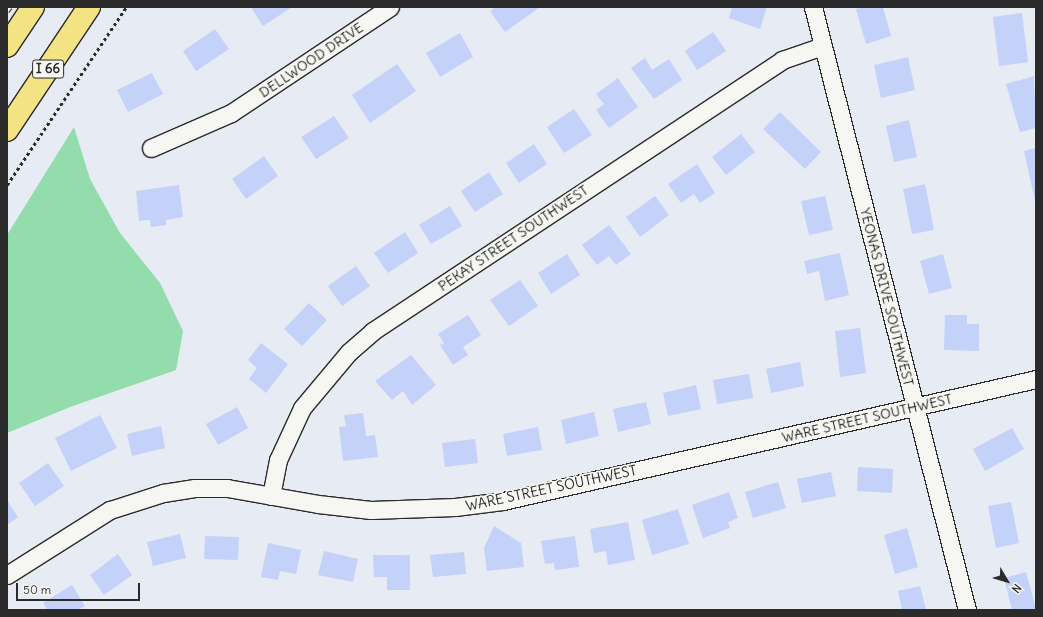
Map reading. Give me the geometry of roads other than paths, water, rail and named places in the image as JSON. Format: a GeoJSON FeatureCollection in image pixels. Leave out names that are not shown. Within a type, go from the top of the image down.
{"type":"FeatureCollection","features":[{"type":"Feature","properties":{"kind":"highway"},"geometry":{"type":"LineString","coordinates":[[7,46],[33,7]]}},
{"type":"Feature","properties":{"kind":"highway","name":"I 66"},"geometry":{"type":"LineString","coordinates":[[7,130],[89,7]]}},
{"type":"Feature","properties":{"kind":"street","name":"DELLWOOD DRIVE"},"geometry":{"type":"LineString","coordinates":[[151,148],[231,113],[390,7]]}},
{"type":"Feature","properties":{"kind":"street","name":"YEONAS DRIVE SOUTHWEST"},"geometry":{"type":"LineString","coordinates":[[813,7],[967,610]]}},
{"type":"Feature","properties":{"kind":"street","name":"PEKAY STREET SOUTHWEST"},"geometry":{"type":"LineString","coordinates":[[271,496],[278,460],[302,408],[349,352],[373,331],[782,60],[823,46]]}},
{"type":"Feature","properties":{"kind":"street","name":"WARE STREET SOUTHWEST"},"geometry":{"type":"LineString","coordinates":[[7,575],[86,524],[136,500],[195,488],[227,488],[318,504],[371,510],[456,507],[503,501],[1036,379]]}},
{"type":"Feature","properties":{"kind":"railway"},"geometry":{"type":"LineString","coordinates":[[7,11],[10,7]]}}]}
